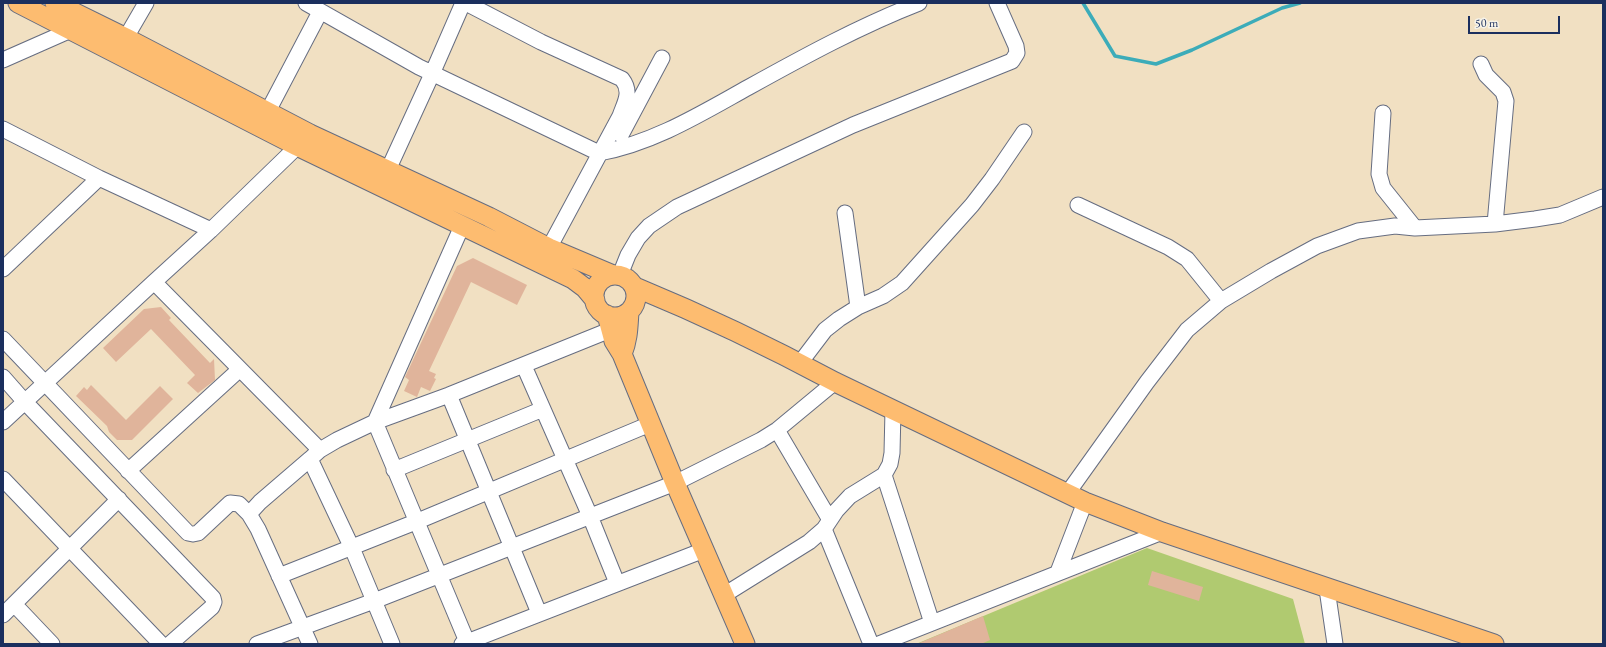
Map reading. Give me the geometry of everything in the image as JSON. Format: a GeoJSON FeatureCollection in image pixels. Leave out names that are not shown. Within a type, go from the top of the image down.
{"type":"FeatureCollection","features":[{"type":"Feature","properties":{"kind":"main road"},"geometry":{"type":"LineString","coordinates":[[18,3],[71,30],[121,46],[267,113],[304,140],[388,170],[489,217],[549,248],[616,275],[626,277],[635,287],[662,298],[1085,502],[1162,532],[1327,589],[1494,644]]}},
{"type":"Feature","properties":{"kind":"main road"},"geometry":{"type":"LineString","coordinates":[[55,3],[121,46],[304,140],[462,226],[573,279],[585,288],[595,300],[597,306],[608,322],[675,483],[745,644]]}},
{"type":"Feature","properties":{"kind":"main road"},"geometry":{"type":"LineString","coordinates":[[595,300],[597,286],[606,277],[616,275]]}},
{"type":"Feature","properties":{"kind":"main road"},"geometry":{"type":"LineString","coordinates":[[622,354],[636,294],[635,287]]}},
{"type":"Feature","properties":{"kind":"main road"},"geometry":{"type":"LineString","coordinates":[[608,322],[648,301],[662,298]]}},
{"type":"Feature","properties":{"kind":"street"},"geometry":{"type":"LineString","coordinates":[[121,46],[146,3]]}},
{"type":"Feature","properties":{"kind":"street"},"geometry":{"type":"LineString","coordinates":[[306,3],[432,74],[606,152],[631,146],[662,133],[703,113],[832,42],[919,3]]}},
{"type":"Feature","properties":{"kind":"street"},"geometry":{"type":"LineString","coordinates":[[388,170],[463,3]]}},
{"type":"Feature","properties":{"kind":"street"},"geometry":{"type":"LineString","coordinates":[[466,3],[541,42],[622,79],[628,88],[627,100],[606,152]]}},
{"type":"Feature","properties":{"kind":"street"},"geometry":{"type":"LineString","coordinates":[[616,275],[638,238],[649,226],[677,207],[853,125],[1012,61],[1017,53],[1016,46],[997,3]]}},
{"type":"Feature","properties":{"kind":"street"},"geometry":{"type":"LineString","coordinates":[[267,113],[320,12]]}},
{"type":"Feature","properties":{"kind":"street"},"geometry":{"type":"LineString","coordinates":[[3,60],[71,30]]}},
{"type":"Feature","properties":{"kind":"street"},"geometry":{"type":"LineString","coordinates":[[549,248],[662,58]]}},
{"type":"Feature","properties":{"kind":"street"},"geometry":{"type":"LineString","coordinates":[[1481,64],[1486,75],[1503,92],[1506,102],[1495,224]]}},
{"type":"Feature","properties":{"kind":"street"},"geometry":{"type":"LineString","coordinates":[[1383,113],[1379,174],[1383,188],[1415,228]]}},
{"type":"Feature","properties":{"kind":"street"},"geometry":{"type":"LineString","coordinates":[[3,129],[99,178],[211,230]]}},
{"type":"Feature","properties":{"kind":"street"},"geometry":{"type":"LineString","coordinates":[[800,364],[825,330],[858,307],[883,296],[902,283],[972,205],[992,179],[1024,132]]}},
{"type":"Feature","properties":{"kind":"street"},"geometry":{"type":"LineString","coordinates":[[3,422],[211,230],[304,140]]}},
{"type":"Feature","properties":{"kind":"street"},"geometry":{"type":"LineString","coordinates":[[3,269],[99,178]]}},
{"type":"Feature","properties":{"kind":"street"},"geometry":{"type":"LineString","coordinates":[[1067,494],[1147,382],[1187,330],[1221,301],[1271,271],[1317,246],[1358,231],[1395,226],[1415,228],[1495,224],[1535,219],[1560,214],[1603,197]]}},
{"type":"Feature","properties":{"kind":"street"},"geometry":{"type":"LineString","coordinates":[[1078,205],[1168,247],[1187,260],[1221,301]]}},
{"type":"Feature","properties":{"kind":"street"},"geometry":{"type":"LineString","coordinates":[[845,213],[858,307]]}},
{"type":"Feature","properties":{"kind":"street"},"geometry":{"type":"LineString","coordinates":[[462,226],[375,422],[394,470],[440,575],[466,643],[539,613],[704,550]]}},
{"type":"Feature","properties":{"kind":"street"},"geometry":{"type":"LineString","coordinates":[[154,282],[240,369],[315,454],[392,644]]}},
{"type":"Feature","properties":{"kind":"street"},"geometry":{"type":"LineString","coordinates":[[249,514],[260,502],[315,454],[375,422],[449,396],[524,366],[608,322]]}},
{"type":"Feature","properties":{"kind":"street"},"geometry":{"type":"LineString","coordinates":[[3,339],[44,384],[188,533],[193,534],[198,532],[230,503],[239,504],[249,514],[258,529],[310,644]]}},
{"type":"Feature","properties":{"kind":"street"},"geometry":{"type":"LineString","coordinates":[[524,366],[590,516],[617,583]]}},
{"type":"Feature","properties":{"kind":"street"},"geometry":{"type":"LineString","coordinates":[[128,471],[240,369]]}},
{"type":"Feature","properties":{"kind":"street"},"geometry":{"type":"LineString","coordinates":[[3,377],[25,402],[214,600],[212,607],[170,644]]}},
{"type":"Feature","properties":{"kind":"street"},"geometry":{"type":"LineString","coordinates":[[257,644],[374,601],[675,483],[734,455],[777,430],[835,382]]}},
{"type":"Feature","properties":{"kind":"street"},"geometry":{"type":"LineString","coordinates":[[449,396],[539,613]]}},
{"type":"Feature","properties":{"kind":"street"},"geometry":{"type":"LineString","coordinates":[[394,470],[543,409]]}},
{"type":"Feature","properties":{"kind":"street"},"geometry":{"type":"LineString","coordinates":[[724,595],[809,542],[827,525],[836,511],[850,496],[884,475],[890,464],[892,453],[893,410]]}},
{"type":"Feature","properties":{"kind":"street"},"geometry":{"type":"LineString","coordinates":[[279,576],[418,522],[650,424]]}},
{"type":"Feature","properties":{"kind":"street"},"geometry":{"type":"LineString","coordinates":[[777,430],[827,525],[872,644]]}},
{"type":"Feature","properties":{"kind":"street"},"geometry":{"type":"LineString","coordinates":[[884,475],[932,623]]}},
{"type":"Feature","properties":{"kind":"street"},"geometry":{"type":"LineString","coordinates":[[3,479],[161,644]]}},
{"type":"Feature","properties":{"kind":"street"},"geometry":{"type":"LineString","coordinates":[[52,644],[8,609],[119,499]]}},
{"type":"Feature","properties":{"kind":"street"},"geometry":{"type":"LineString","coordinates":[[1058,572],[1085,502]]}},
{"type":"Feature","properties":{"kind":"street"},"geometry":{"type":"LineString","coordinates":[[879,644],[1162,532]]}},
{"type":"Feature","properties":{"kind":"street"},"geometry":{"type":"LineString","coordinates":[[1327,589],[1335,644]]}},
{"type":"Feature","properties":{"kind":"green space"},"geometry":{"type":"Polygon","coordinates":[[[1147,548],[1293,599],[1305,644],[916,644],[1147,548]]]}},
{"type":"Feature","properties":{"kind":"building"},"geometry":{"type":"Polygon","coordinates":[[[473,258],[527,285],[517,305],[471,282],[429,371],[436,374],[434,378],[436,379],[430,391],[421,387],[417,397],[404,391],[409,380],[405,377],[457,266],[473,258]]]}},
{"type":"Feature","properties":{"kind":"building"},"geometry":{"type":"Polygon","coordinates":[[[161,307],[171,318],[169,320],[210,363],[214,359],[215,380],[198,393],[187,383],[195,375],[151,329],[116,362],[103,348],[144,309],[161,307]]]}},
{"type":"Feature","properties":{"kind":"building"},"geometry":{"type":"Polygon","coordinates":[[[91,385],[126,420],[160,386],[173,399],[132,440],[117,440],[109,432],[107,426],[76,396],[84,387],[87,390],[91,385]]]}},
{"type":"Feature","properties":{"kind":"building"},"geometry":{"type":"Polygon","coordinates":[[[1152,571],[1203,587],[1199,601],[1148,585],[1152,571]]]}},
{"type":"Feature","properties":{"kind":"building"},"geometry":{"type":"Polygon","coordinates":[[[983,616],[990,640],[981,644],[917,644],[983,616]]]}},
{"type":"Feature","properties":{"kind":"waterway"},"geometry":{"type":"LineString","coordinates":[[1083,3],[1115,56],[1156,64],[1192,50],[1282,8],[1300,3]]}}]}
